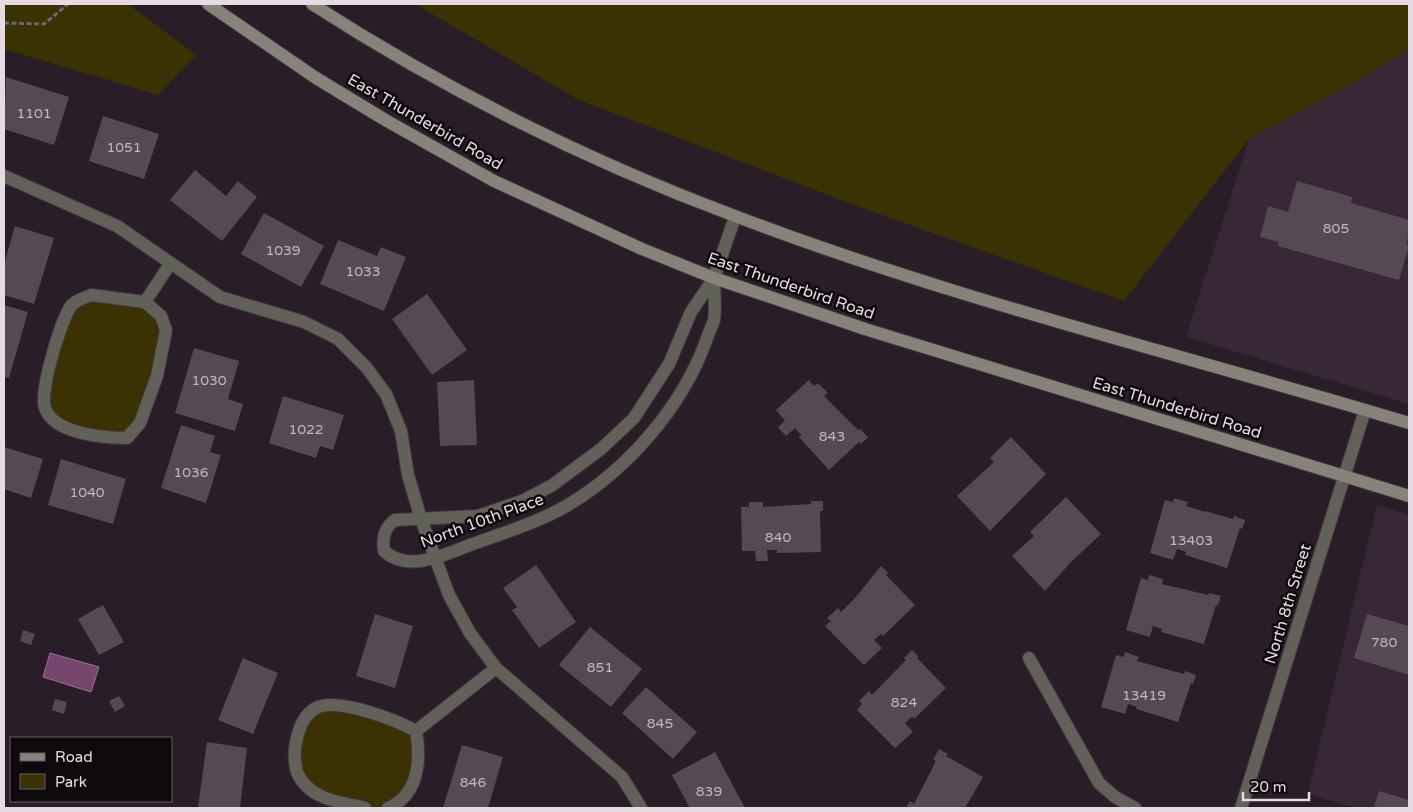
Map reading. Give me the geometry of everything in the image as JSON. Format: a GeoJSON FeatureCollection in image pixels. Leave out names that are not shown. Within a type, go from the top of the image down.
{"type":"FeatureCollection","features":[{"type":"Feature","properties":{"kind":"main road","name":"East Thunderbird Road"},"geometry":{"type":"LineString","coordinates":[[208,4],[316,78],[494,181],[642,249],[714,278],[865,329],[1409,496]]}},
{"type":"Feature","properties":{"kind":"main road"},"geometry":{"type":"LineString","coordinates":[[312,4],[397,56],[509,116],[588,154],[735,216],[948,288],[1409,423]]}},
{"type":"Feature","properties":{"kind":"street"},"geometry":{"type":"LineString","coordinates":[[4,176],[117,226],[220,297],[304,322],[338,339],[366,367],[386,394],[401,431],[408,475],[421,519],[437,557],[449,596],[470,633],[496,668],[622,777],[641,808]]}},
{"type":"Feature","properties":{"kind":"street","name":"North 10th Place"},"geometry":{"type":"LineString","coordinates":[[714,278],[714,320],[690,374],[672,405],[653,430],[590,490],[569,504],[529,524],[437,557],[415,562],[391,557],[384,551],[384,535],[389,525],[395,520],[478,516],[522,501],[540,493],[579,466],[601,449],[634,418],[670,364],[691,312],[714,278],[735,216]]}},
{"type":"Feature","properties":{"kind":"street"},"geometry":{"type":"LineString","coordinates":[[145,302],[170,264]]}},
{"type":"Feature","properties":{"kind":"street"},"geometry":{"type":"LineString","coordinates":[[91,295],[145,302],[162,316],[166,330],[157,376],[140,423],[127,438],[108,438],[81,433],[58,423],[45,409],[43,394],[61,325],[72,304],[91,295]]}},
{"type":"Feature","properties":{"kind":"street","name":"North 8th Street"},"geometry":{"type":"LineString","coordinates":[[1241,808],[1365,410]]}},
{"type":"Feature","properties":{"kind":"street"},"geometry":{"type":"LineString","coordinates":[[1029,658],[1099,783],[1115,798],[1134,808]]}},
{"type":"Feature","properties":{"kind":"street"},"geometry":{"type":"LineString","coordinates":[[416,731],[496,668]]}},
{"type":"Feature","properties":{"kind":"street"},"geometry":{"type":"LineString","coordinates":[[365,808],[318,795],[302,782],[296,768],[297,732],[306,718],[317,708],[335,704],[389,719],[416,731]]}},
{"type":"Feature","properties":{"kind":"street"},"geometry":{"type":"LineString","coordinates":[[388,808],[407,796],[415,775],[420,754],[416,731]]}},
{"type":"Feature","properties":{"kind":"path"},"geometry":{"type":"LineString","coordinates":[[4,23],[44,24],[68,4]]}},
{"type":"Feature","properties":{"kind":"shaded area"},"geometry":{"type":"Polygon","coordinates":[[[1409,48],[1409,404],[1186,337],[1249,139],[1409,48]]]}},
{"type":"Feature","properties":{"kind":"shaded area"},"geometry":{"type":"Polygon","coordinates":[[[1377,505],[1409,515],[1409,808],[1355,808],[1308,794],[1377,505]]]}},
{"type":"Feature","properties":{"kind":"shaded area"},"geometry":{"type":"Polygon","coordinates":[[[50,653],[99,667],[91,692],[43,677],[50,653]]]}},
{"type":"Feature","properties":{"kind":"green space"},"geometry":{"type":"Polygon","coordinates":[[[4,4],[128,4],[196,55],[158,95],[4,49],[4,4]]]}},
{"type":"Feature","properties":{"kind":"green space"},"geometry":{"type":"Polygon","coordinates":[[[415,4],[1409,4],[1409,48],[1364,77],[1249,139],[1124,301],[865,209],[579,100],[415,4]]]}},
{"type":"Feature","properties":{"kind":"green space"},"geometry":{"type":"Polygon","coordinates":[[[91,295],[145,302],[161,316],[157,376],[127,438],[81,433],[45,409],[61,325],[72,304],[91,295]]]}},
{"type":"Feature","properties":{"kind":"green space"},"geometry":{"type":"Polygon","coordinates":[[[335,704],[416,731],[415,775],[388,808],[365,808],[302,781],[297,732],[306,718],[335,704]]]}},
{"type":"Feature","properties":{"kind":"building"},"geometry":{"type":"Polygon","coordinates":[[[6,77],[69,97],[54,145],[4,129],[6,77]]]}},
{"type":"Feature","properties":{"kind":"building"},"geometry":{"type":"Polygon","coordinates":[[[103,116],[159,134],[144,179],[89,161],[103,116]]]}},
{"type":"Feature","properties":{"kind":"building"},"geometry":{"type":"Polygon","coordinates":[[[195,170],[226,196],[238,181],[257,197],[222,241],[170,200],[195,170]]]}},
{"type":"Feature","properties":{"kind":"building"},"geometry":{"type":"Polygon","coordinates":[[[1297,181],[1352,197],[1351,203],[1409,220],[1407,245],[1409,246],[1399,280],[1278,246],[1279,242],[1260,237],[1268,206],[1288,212],[1297,181]]]}},
{"type":"Feature","properties":{"kind":"building"},"geometry":{"type":"Polygon","coordinates":[[[264,213],[324,246],[301,287],[241,254],[264,213]]]}},
{"type":"Feature","properties":{"kind":"building"},"geometry":{"type":"Polygon","coordinates":[[[15,226],[54,238],[34,304],[4,295],[4,264],[15,226]]]}},
{"type":"Feature","properties":{"kind":"building"},"geometry":{"type":"Polygon","coordinates":[[[338,240],[377,256],[381,247],[406,257],[384,311],[320,284],[338,240]]]}},
{"type":"Feature","properties":{"kind":"building"},"geometry":{"type":"Polygon","coordinates":[[[427,294],[467,350],[432,375],[392,319],[427,294]]]}},
{"type":"Feature","properties":{"kind":"building"},"geometry":{"type":"Polygon","coordinates":[[[4,305],[28,312],[9,378],[4,377],[4,305]]]}},
{"type":"Feature","properties":{"kind":"building"},"geometry":{"type":"Polygon","coordinates":[[[194,348],[239,361],[228,399],[243,404],[235,431],[175,413],[194,348]]]}},
{"type":"Feature","properties":{"kind":"building"},"geometry":{"type":"Polygon","coordinates":[[[474,380],[477,445],[440,446],[437,382],[474,380]]]}},
{"type":"Feature","properties":{"kind":"building"},"geometry":{"type":"Polygon","coordinates":[[[809,380],[814,386],[818,383],[828,393],[824,396],[858,430],[860,429],[868,437],[861,444],[859,442],[829,470],[799,437],[801,435],[795,428],[786,436],[778,427],[785,421],[776,410],[809,380]]]}},
{"type":"Feature","properties":{"kind":"building"},"geometry":{"type":"Polygon","coordinates":[[[283,396],[344,415],[333,450],[320,446],[316,458],[269,443],[283,396]]]}},
{"type":"Feature","properties":{"kind":"building"},"geometry":{"type":"Polygon","coordinates":[[[181,425],[215,436],[210,452],[221,455],[206,503],[161,488],[181,425]]]}},
{"type":"Feature","properties":{"kind":"building"},"geometry":{"type":"Polygon","coordinates":[[[1011,437],[1046,474],[990,531],[957,496],[994,462],[990,458],[1011,437]]]}},
{"type":"Feature","properties":{"kind":"building"},"geometry":{"type":"Polygon","coordinates":[[[4,447],[43,459],[31,498],[4,489],[4,447]]]}},
{"type":"Feature","properties":{"kind":"building"},"geometry":{"type":"Polygon","coordinates":[[[61,459],[126,479],[113,524],[48,505],[61,459]]]}},
{"type":"Feature","properties":{"kind":"building"},"geometry":{"type":"Polygon","coordinates":[[[1066,497],[1101,534],[1070,563],[1045,591],[1012,556],[1034,536],[1030,532],[1066,497]]]}},
{"type":"Feature","properties":{"kind":"building"},"geometry":{"type":"Polygon","coordinates":[[[1174,498],[1188,502],[1186,506],[1205,512],[1233,519],[1234,516],[1245,520],[1242,529],[1240,528],[1227,568],[1185,555],[1186,552],[1177,549],[1173,560],[1150,553],[1165,500],[1173,502],[1174,498]]]}},
{"type":"Feature","properties":{"kind":"building"},"geometry":{"type":"Polygon","coordinates":[[[811,501],[823,501],[823,511],[820,511],[821,552],[777,553],[777,550],[767,550],[768,561],[756,561],[755,551],[742,551],[741,507],[749,507],[749,502],[763,502],[763,507],[811,504],[811,501]]]}},
{"type":"Feature","properties":{"kind":"building"},"geometry":{"type":"Polygon","coordinates":[[[536,565],[576,622],[539,648],[512,610],[517,607],[503,588],[536,565]]]}},
{"type":"Feature","properties":{"kind":"building"},"geometry":{"type":"Polygon","coordinates":[[[881,566],[888,573],[886,575],[915,605],[883,636],[881,634],[874,640],[882,648],[864,665],[825,626],[831,621],[827,618],[838,608],[841,612],[881,566]]]}},
{"type":"Feature","properties":{"kind":"building"},"geometry":{"type":"Polygon","coordinates":[[[1149,575],[1163,579],[1162,584],[1208,595],[1209,593],[1221,596],[1218,605],[1216,605],[1204,644],[1161,632],[1162,629],[1153,626],[1150,637],[1126,630],[1141,578],[1148,580],[1149,575]]]}},
{"type":"Feature","properties":{"kind":"building"},"geometry":{"type":"Polygon","coordinates":[[[103,605],[124,642],[99,655],[78,619],[103,605]]]}},
{"type":"Feature","properties":{"kind":"building"},"geometry":{"type":"Polygon","coordinates":[[[375,614],[413,626],[395,688],[356,676],[375,614]]]}},
{"type":"Feature","properties":{"kind":"building"},"geometry":{"type":"Polygon","coordinates":[[[1367,614],[1409,626],[1409,675],[1354,658],[1367,614]]]}},
{"type":"Feature","properties":{"kind":"building"},"geometry":{"type":"Polygon","coordinates":[[[590,627],[642,669],[611,707],[559,665],[590,627]]]}},
{"type":"Feature","properties":{"kind":"building"},"geometry":{"type":"Polygon","coordinates":[[[23,630],[35,634],[31,645],[20,641],[23,630]]]}},
{"type":"Feature","properties":{"kind":"building"},"geometry":{"type":"Polygon","coordinates":[[[912,650],[919,657],[917,658],[946,688],[914,719],[912,717],[905,723],[913,732],[895,748],[857,710],[862,704],[859,701],[869,691],[872,695],[906,660],[904,658],[912,650]]]}},
{"type":"Feature","properties":{"kind":"building"},"geometry":{"type":"Polygon","coordinates":[[[1125,652],[1139,657],[1137,661],[1184,674],[1185,671],[1196,675],[1193,684],[1191,683],[1178,722],[1136,709],[1137,707],[1128,704],[1125,714],[1101,707],[1116,655],[1124,657],[1125,652]]]}},
{"type":"Feature","properties":{"kind":"building"},"geometry":{"type":"Polygon","coordinates":[[[243,658],[278,673],[253,734],[218,720],[243,658]]]}},
{"type":"Feature","properties":{"kind":"building"},"geometry":{"type":"Polygon","coordinates":[[[646,687],[697,732],[673,759],[622,713],[646,687]]]}},
{"type":"Feature","properties":{"kind":"building"},"geometry":{"type":"Polygon","coordinates":[[[119,696],[125,706],[115,712],[109,701],[119,696]]]}},
{"type":"Feature","properties":{"kind":"building"},"geometry":{"type":"Polygon","coordinates":[[[55,699],[67,702],[64,714],[52,710],[55,699]]]}},
{"type":"Feature","properties":{"kind":"building"},"geometry":{"type":"Polygon","coordinates":[[[207,742],[247,748],[240,808],[198,807],[207,742]]]}},
{"type":"Feature","properties":{"kind":"building"},"geometry":{"type":"Polygon","coordinates":[[[462,745],[503,757],[488,808],[443,808],[462,745]]]}},
{"type":"Feature","properties":{"kind":"building"},"geometry":{"type":"Polygon","coordinates":[[[939,749],[948,754],[946,756],[983,777],[965,808],[906,808],[910,801],[914,804],[936,761],[933,760],[939,749]]]}},
{"type":"Feature","properties":{"kind":"building"},"geometry":{"type":"Polygon","coordinates":[[[715,752],[745,808],[690,808],[672,775],[715,752]]]}},
{"type":"Feature","properties":{"kind":"building"},"geometry":{"type":"Polygon","coordinates":[[[1379,791],[1409,800],[1409,808],[1374,807],[1379,791]]]}}]}
